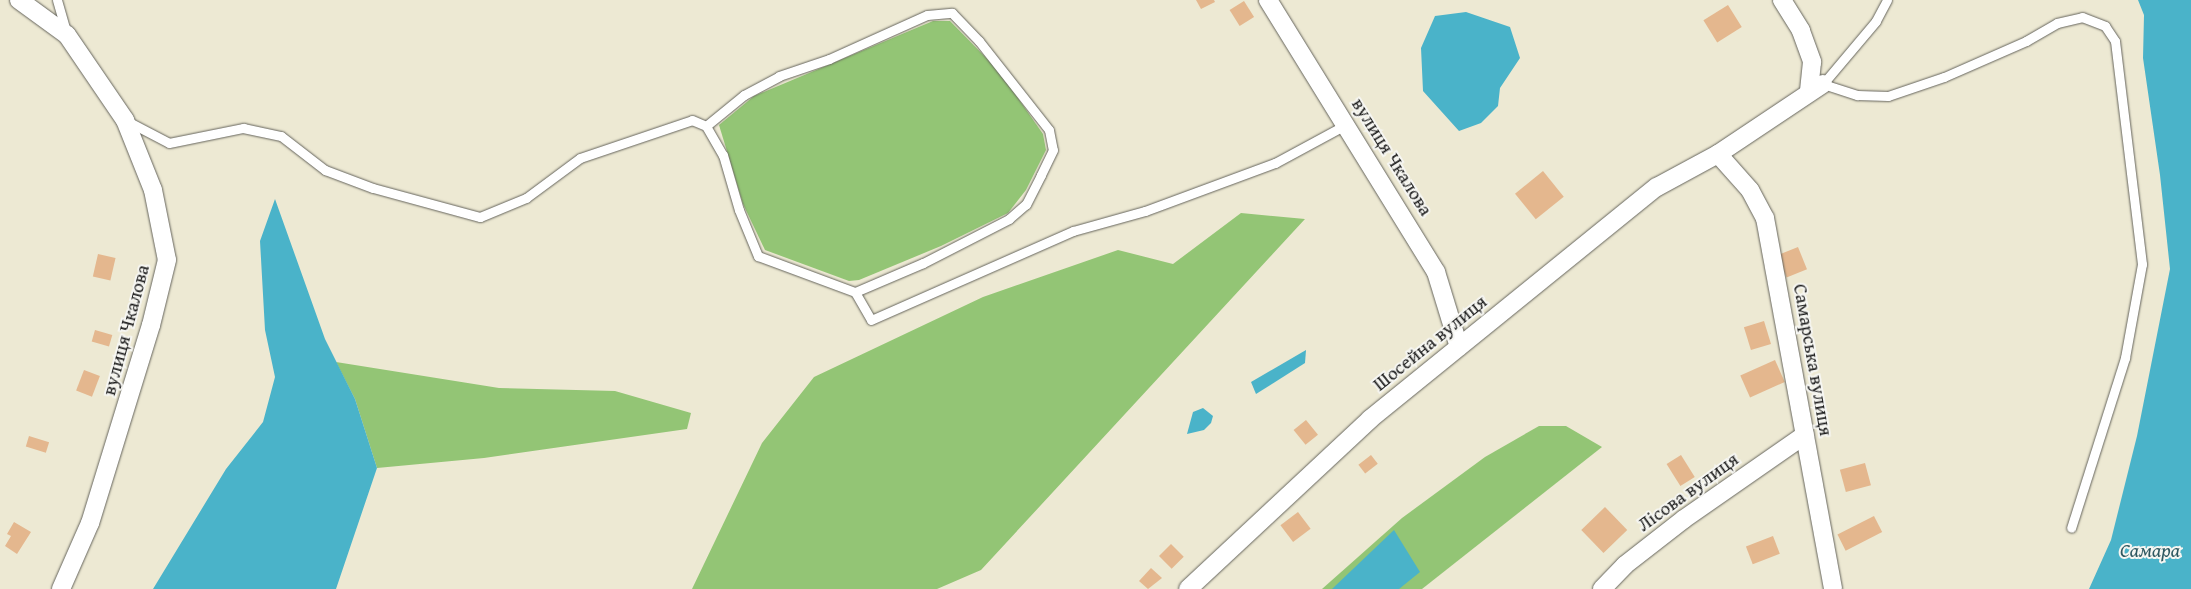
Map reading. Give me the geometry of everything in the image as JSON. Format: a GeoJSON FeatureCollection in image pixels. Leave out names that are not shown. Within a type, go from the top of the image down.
{"type":"FeatureCollection","features":[{"type":"Feature","properties":{"kind":"street","name":"вулиця Чкалова"},"geometry":{"type":"LineString","coordinates":[[19,0],[67,35],[125,120],[152,190],[167,260],[148,334],[90,523],[61,589]]}},
{"type":"Feature","properties":{"kind":"street","name":"вулиця Чкалова"},"geometry":{"type":"LineString","coordinates":[[1268,0],[1347,124],[1436,272],[1459,347]]}},
{"type":"Feature","properties":{"kind":"street"},"geometry":{"type":"LineString","coordinates":[[1782,0],[1802,31],[1812,62],[1816,88]]}},
{"type":"Feature","properties":{"kind":"street","name":"Шосейна вулиця"},"geometry":{"type":"LineString","coordinates":[[1188,589],[1370,419],[1657,187],[1718,154],[1816,88]]}},
{"type":"Feature","properties":{"kind":"street","name":"Самарська вулиця"},"geometry":{"type":"LineString","coordinates":[[1718,154],[1750,190],[1765,218],[1833,589]]}},
{"type":"Feature","properties":{"kind":"street","name":"Лісова вулиця"},"geometry":{"type":"LineString","coordinates":[[1602,589],[1625,565],[1684,519],[1805,435]]}},
{"type":"Feature","properties":{"kind":"lane"},"geometry":{"type":"LineString","coordinates":[[58,0],[67,35]]}},
{"type":"Feature","properties":{"kind":"lane"},"geometry":{"type":"LineString","coordinates":[[1816,88],[1876,21],[1887,0]]}},
{"type":"Feature","properties":{"kind":"lane"},"geometry":{"type":"LineString","coordinates":[[706,126],[744,95],[779,76],[829,59],[927,15],[952,13],[979,41],[1049,130],[1053,150],[1041,175],[1026,204],[1009,219],[923,262],[854,292]]}},
{"type":"Feature","properties":{"kind":"lane"},"geometry":{"type":"LineString","coordinates":[[1816,88],[1857,95],[1888,96],[1944,77],[2026,41],[2057,23],[2082,17],[2104,26],[2115,42],[2118,92],[2142,264],[2125,358],[2071,528]]}},
{"type":"Feature","properties":{"kind":"lane"},"geometry":{"type":"LineString","coordinates":[[125,120],[169,143],[243,128],[280,136],[325,170],[373,188],[480,217],[526,198],[580,158],[692,120],[706,126],[723,155],[740,210],[758,256],[854,292],[871,320],[1072,231],[1144,211],[1275,163],[1347,124]]}},
{"type":"Feature","properties":{"kind":"green space"},"geometry":{"type":"Polygon","coordinates":[[[933,21],[950,21],[999,71],[1043,134],[1046,150],[1026,190],[1008,213],[941,246],[859,280],[849,281],[765,250],[743,204],[719,125],[754,96],[933,21]]]}},
{"type":"Feature","properties":{"kind":"green space"},"geometry":{"type":"Polygon","coordinates":[[[1241,213],[1305,219],[981,570],[937,589],[692,589],[762,443],[814,377],[983,297],[1118,250],[1173,264],[1241,213]]]}},
{"type":"Feature","properties":{"kind":"green space"},"geometry":{"type":"Polygon","coordinates":[[[336,362],[499,388],[615,391],[691,413],[687,429],[484,458],[377,468],[355,399],[336,362]]]}},
{"type":"Feature","properties":{"kind":"green space"},"geometry":{"type":"Polygon","coordinates":[[[1539,426],[1566,426],[1602,447],[1422,589],[1322,589],[1402,518],[1485,457],[1539,426]]]}},
{"type":"Feature","properties":{"kind":"water","name":"Самара"},"geometry":{"type":"Polygon","coordinates":[[[2138,0],[2191,0],[2191,589],[2089,589],[2111,540],[2137,436],[2170,269],[2160,175],[2143,58],[2144,15],[2138,0]]]}},
{"type":"Feature","properties":{"kind":"water"},"geometry":{"type":"Polygon","coordinates":[[[1466,12],[1510,27],[1520,58],[1500,88],[1498,106],[1481,123],[1459,131],[1423,91],[1421,48],[1435,16],[1466,12]]]}},
{"type":"Feature","properties":{"kind":"water"},"geometry":{"type":"Polygon","coordinates":[[[275,199],[325,339],[355,399],[377,468],[336,589],[153,589],[226,469],[263,422],[275,377],[265,330],[260,241],[275,199]]]}},
{"type":"Feature","properties":{"kind":"water"},"geometry":{"type":"Polygon","coordinates":[[[1306,350],[1305,363],[1256,394],[1251,382],[1306,350]]]}},
{"type":"Feature","properties":{"kind":"water"},"geometry":{"type":"Polygon","coordinates":[[[1203,408],[1213,416],[1211,423],[1204,430],[1187,434],[1193,412],[1203,408]]]}},
{"type":"Feature","properties":{"kind":"water"},"geometry":{"type":"Polygon","coordinates":[[[1394,530],[1420,572],[1399,589],[1332,589],[1394,530]]]}},
{"type":"Feature","properties":{"kind":"building"},"geometry":{"type":"Polygon","coordinates":[[[1196,0],[1214,0],[1215,2],[1201,9],[1196,0]]]}},
{"type":"Feature","properties":{"kind":"building"},"geometry":{"type":"Polygon","coordinates":[[[1244,1],[1254,17],[1240,26],[1230,10],[1244,1]]]}},
{"type":"Feature","properties":{"kind":"building"},"geometry":{"type":"Polygon","coordinates":[[[1728,5],[1742,27],[1717,42],[1703,20],[1728,5]]]}},
{"type":"Feature","properties":{"kind":"building"},"geometry":{"type":"Polygon","coordinates":[[[1543,171],[1564,197],[1536,219],[1515,194],[1543,171]]]}},
{"type":"Feature","properties":{"kind":"building"},"geometry":{"type":"Polygon","coordinates":[[[1798,247],[1807,269],[1787,277],[1778,255],[1798,247]]]}},
{"type":"Feature","properties":{"kind":"building"},"geometry":{"type":"Polygon","coordinates":[[[98,254],[116,258],[110,280],[93,276],[98,254]]]}},
{"type":"Feature","properties":{"kind":"building"},"geometry":{"type":"Polygon","coordinates":[[[1764,321],[1771,344],[1751,350],[1744,327],[1764,321]]]}},
{"type":"Feature","properties":{"kind":"building"},"geometry":{"type":"Polygon","coordinates":[[[95,330],[112,335],[109,346],[92,342],[95,330]]]}},
{"type":"Feature","properties":{"kind":"building"},"geometry":{"type":"Polygon","coordinates":[[[1775,360],[1785,382],[1750,397],[1740,375],[1775,360]]]}},
{"type":"Feature","properties":{"kind":"building"},"geometry":{"type":"Polygon","coordinates":[[[84,370],[100,376],[92,397],[76,391],[84,370]]]}},
{"type":"Feature","properties":{"kind":"building"},"geometry":{"type":"Polygon","coordinates":[[[1306,420],[1318,435],[1306,445],[1294,430],[1306,420]]]}},
{"type":"Feature","properties":{"kind":"building"},"geometry":{"type":"Polygon","coordinates":[[[29,436],[49,442],[46,453],[26,447],[29,436]]]}},
{"type":"Feature","properties":{"kind":"building"},"geometry":{"type":"Polygon","coordinates":[[[1371,455],[1378,464],[1365,474],[1358,465],[1371,455]]]}},
{"type":"Feature","properties":{"kind":"building"},"geometry":{"type":"Polygon","coordinates":[[[1681,455],[1695,477],[1680,486],[1667,464],[1681,455]]]}},
{"type":"Feature","properties":{"kind":"building"},"geometry":{"type":"Polygon","coordinates":[[[1865,463],[1871,485],[1846,492],[1840,470],[1865,463]]]}},
{"type":"Feature","properties":{"kind":"building"},"geometry":{"type":"Polygon","coordinates":[[[1605,507],[1627,530],[1603,553],[1581,530],[1605,507]]]}},
{"type":"Feature","properties":{"kind":"building"},"geometry":{"type":"Polygon","coordinates":[[[1298,512],[1311,529],[1293,542],[1280,525],[1298,512]]]}},
{"type":"Feature","properties":{"kind":"building"},"geometry":{"type":"Polygon","coordinates":[[[1874,516],[1882,532],[1846,551],[1837,535],[1874,516]]]}},
{"type":"Feature","properties":{"kind":"building"},"geometry":{"type":"Polygon","coordinates":[[[14,522],[31,532],[17,554],[5,546],[11,536],[7,534],[14,522]]]}},
{"type":"Feature","properties":{"kind":"building"},"geometry":{"type":"Polygon","coordinates":[[[1773,536],[1780,554],[1753,564],[1746,546],[1773,536]]]}},
{"type":"Feature","properties":{"kind":"building"},"geometry":{"type":"Polygon","coordinates":[[[1171,544],[1184,557],[1172,569],[1159,556],[1171,544]]]}},
{"type":"Feature","properties":{"kind":"building"},"geometry":{"type":"Polygon","coordinates":[[[1151,568],[1162,578],[1148,589],[1139,581],[1151,568]]]}}]}
